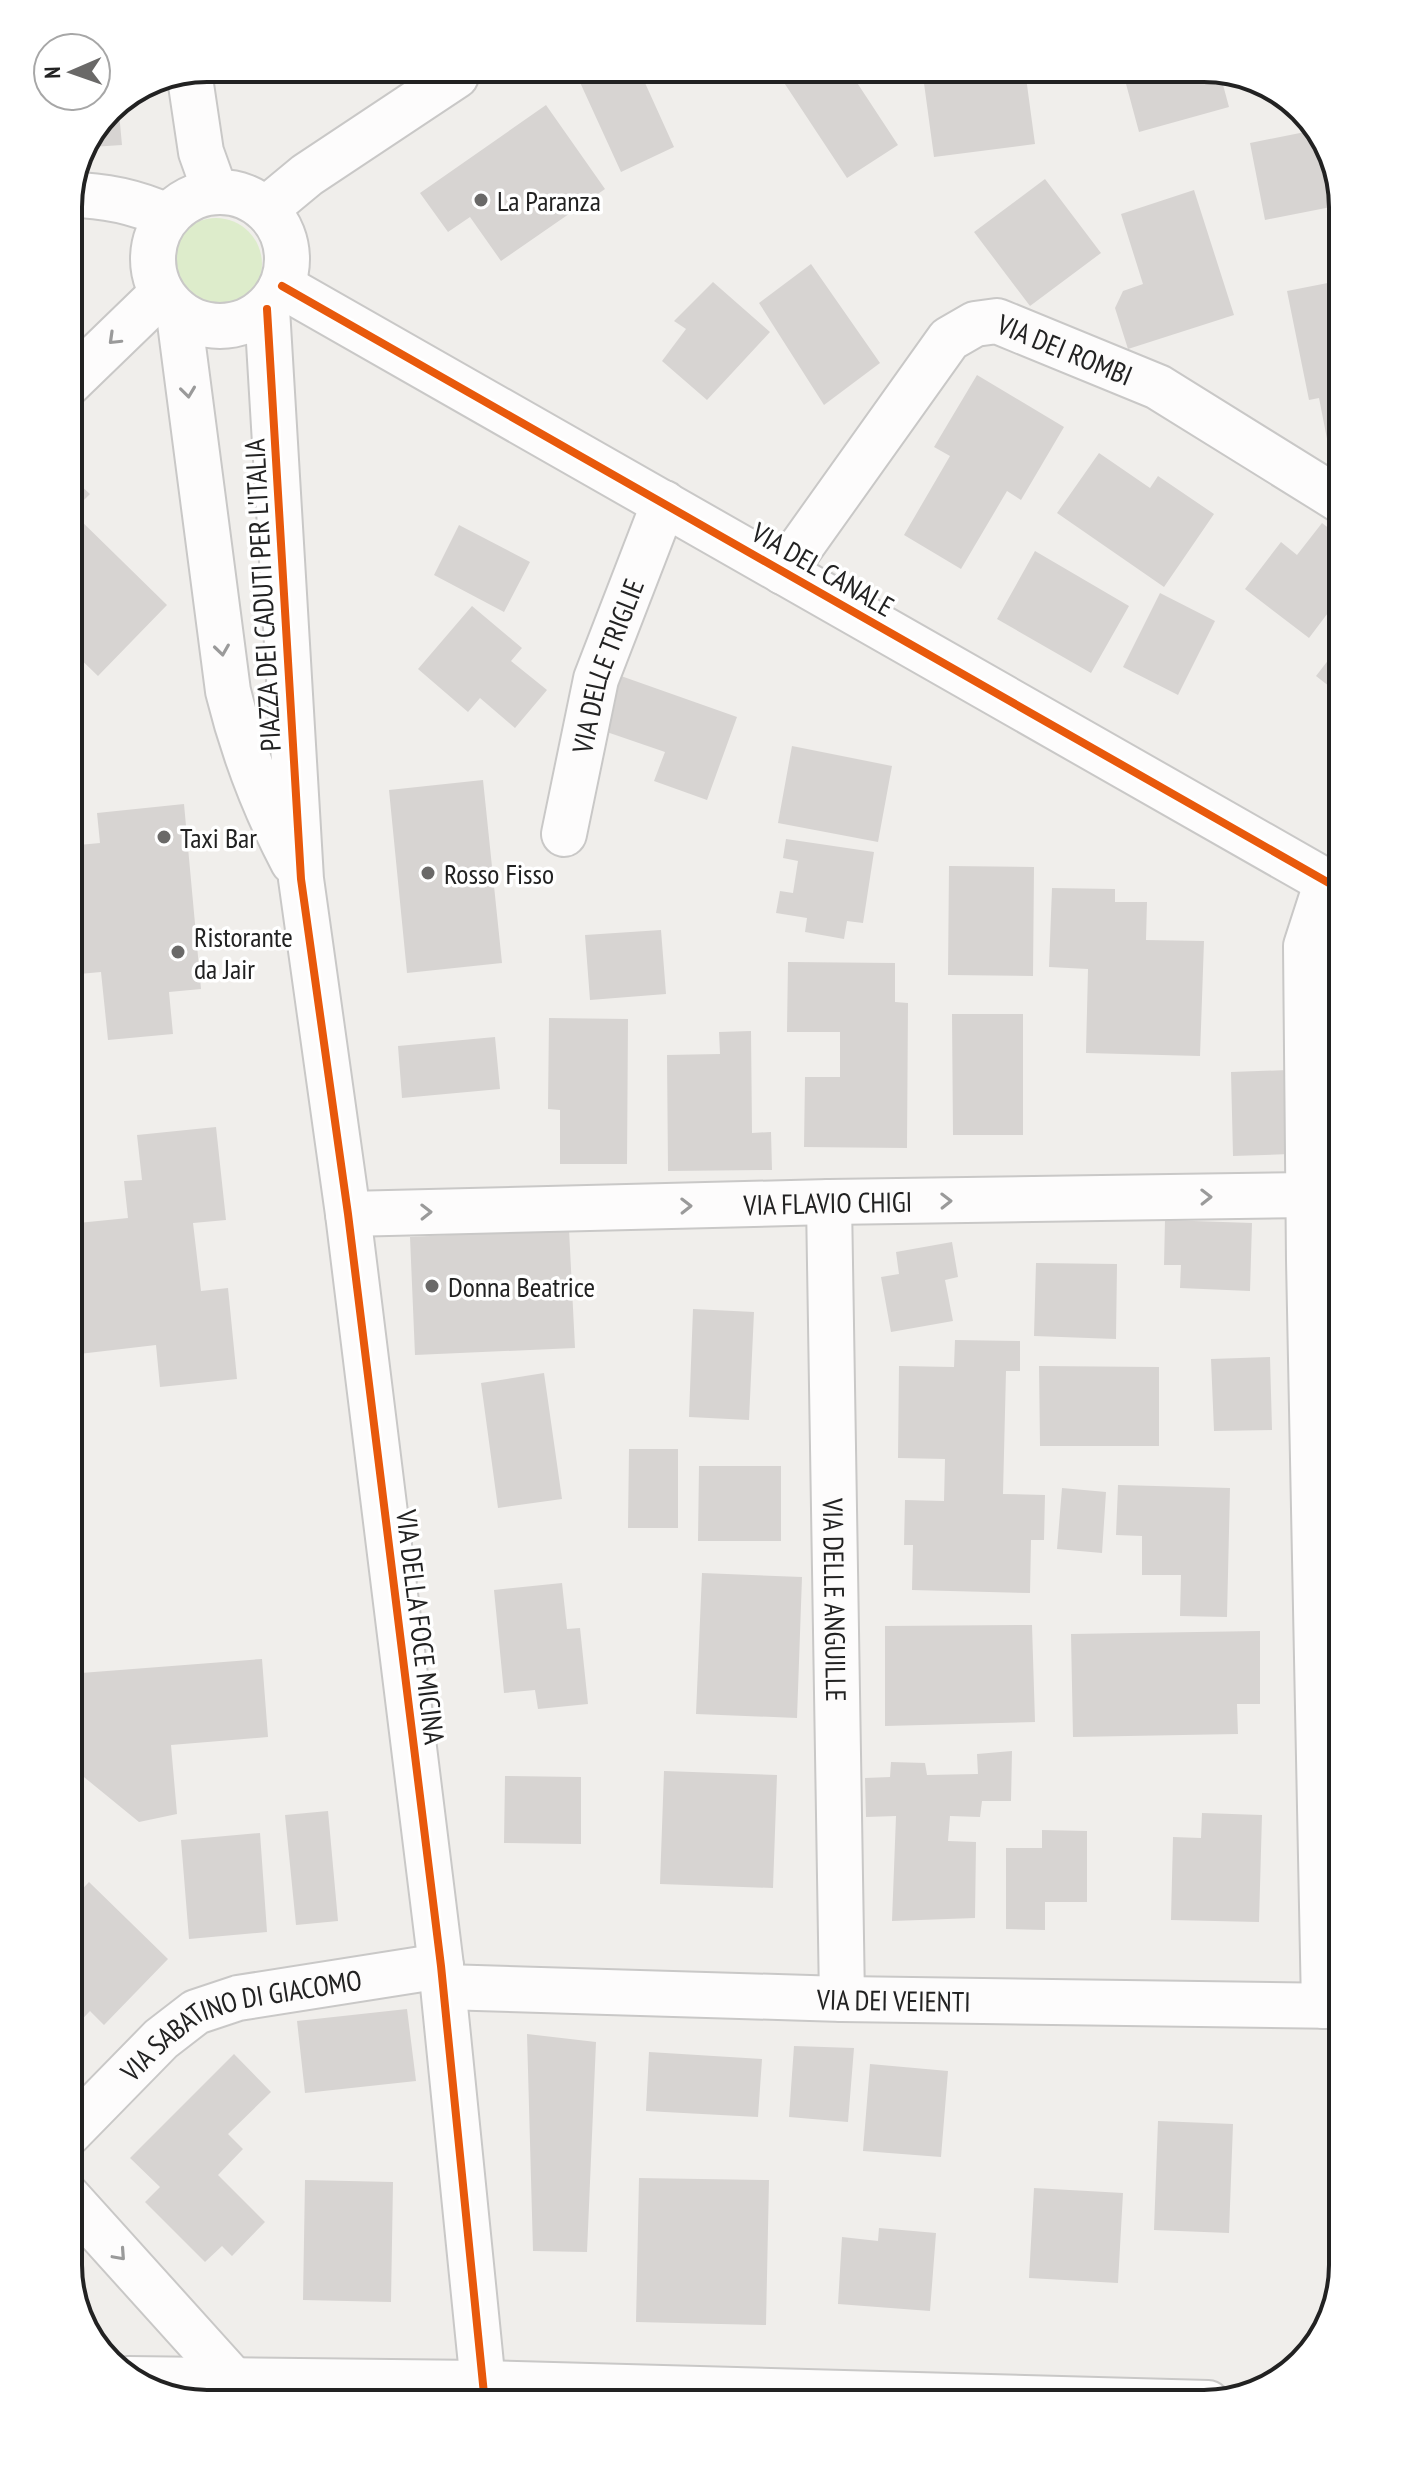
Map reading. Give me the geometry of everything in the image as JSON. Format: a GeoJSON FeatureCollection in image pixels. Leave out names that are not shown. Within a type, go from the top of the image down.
{"type":"FeatureCollection","features":[{"type":"Feature","properties":{"kind":"street"},"geometry":{"type":"LineString","coordinates":[[82,196],[111,198],[167,216],[188,198],[215,191],[243,194],[266,209],[307,175],[447,82]]}},
{"type":"Feature","properties":{"kind":"street"},"geometry":{"type":"LineString","coordinates":[[191,83],[201,152],[215,191]]}},
{"type":"Feature","properties":{"kind":"street","name":"PIAZZA DEI CADUTI PER L'ITALIA"},"geometry":{"type":"LineString","coordinates":[[266,209],[282,232],[288,259],[274,298],[301,879]]}},
{"type":"Feature","properties":{"kind":"street","name":"PIAZZA DEI CADUTI PER L'ITALIA"},"geometry":{"type":"LineString","coordinates":[[167,216],[154,240],[152,268],[170,304],[228,691],[243,748],[266,809],[301,879]]}},
{"type":"Feature","properties":{"kind":"street"},"geometry":{"type":"LineString","coordinates":[[82,373],[170,304],[199,324],[221,327],[243,323],[274,298]]}},
{"type":"Feature","properties":{"kind":"street","name":"VIA DEL CANALE"},"geometry":{"type":"LineString","coordinates":[[274,298],[664,503],[1329,883]]}},
{"type":"Feature","properties":{"kind":"street","name":"VIA DEI ROMBI"},"geometry":{"type":"LineString","coordinates":[[783,572],[949,339],[975,324],[986,322],[997,321],[1158,387],[1329,493]]}},
{"type":"Feature","properties":{"kind":"street","name":"VIA DELLE TRIGLIE"},"geometry":{"type":"LineString","coordinates":[[564,834],[596,679],[664,503]]}},
{"type":"Feature","properties":{"kind":"street","name":"VIA DELLA FOCE MICINA"},"geometry":{"type":"LineString","coordinates":[[301,879],[348,1214],[442,1977],[484,2390]]}},
{"type":"Feature","properties":{"kind":"street"},"geometry":{"type":"LineString","coordinates":[[1329,898],[1306,946],[1309,1195],[1326,1261],[1329,1540]]}},
{"type":"Feature","properties":{"kind":"street","name":"VIA FLAVIO CHIGI"},"geometry":{"type":"LineString","coordinates":[[348,1214],[829,1202],[1309,1195]]}},
{"type":"Feature","properties":{"kind":"street","name":"VIA DELLE ANGUILLE"},"geometry":{"type":"LineString","coordinates":[[829,1202],[842,1999]]}},
{"type":"Feature","properties":{"kind":"street","name":"VIA DEI VEIENTI"},"geometry":{"type":"LineString","coordinates":[[442,1977],[842,1999],[1329,2006]]}},
{"type":"Feature","properties":{"kind":"street","name":"VIA SABATINO DI GIACOMO"},"geometry":{"type":"LineString","coordinates":[[82,2120],[161,2039],[196,2012],[238,1998],[442,1977]]}},
{"type":"Feature","properties":{"kind":"street"},"geometry":{"type":"LineString","coordinates":[[82,2213],[234,2381]]}},
{"type":"Feature","properties":{"kind":"street"},"geometry":{"type":"LineString","coordinates":[[158,2380],[422,2390]]}},
{"type":"Feature","properties":{"kind":"green space"},"geometry":{"type":"Polygon","coordinates":[[[216,218],[234,221],[249,231],[259,246],[262,264],[259,282],[249,297],[234,307],[216,310],[198,307],[183,297],[173,282],[170,264],[173,246],[183,231],[198,221],[216,218]]]}},
{"type":"Feature","properties":{"kind":"building"},"geometry":{"type":"Polygon","coordinates":[[[580,82],[645,82],[674,147],[621,172],[580,82]]]}},
{"type":"Feature","properties":{"kind":"building"},"geometry":{"type":"Polygon","coordinates":[[[784,82],[857,82],[898,145],[847,178],[784,82]]]}},
{"type":"Feature","properties":{"kind":"building"},"geometry":{"type":"Polygon","coordinates":[[[924,82],[1027,82],[1035,144],[934,157],[924,82]]]}},
{"type":"Feature","properties":{"kind":"building"},"geometry":{"type":"Polygon","coordinates":[[[1126,82],[1223,83],[1229,107],[1139,132],[1126,82]]]}},
{"type":"Feature","properties":{"kind":"building"},"geometry":{"type":"Polygon","coordinates":[[[546,105],[605,189],[501,261],[470,217],[448,232],[420,193],[546,105]]]}},
{"type":"Feature","properties":{"kind":"building"},"geometry":{"type":"Polygon","coordinates":[[[119,118],[122,145],[98,147],[108,131],[119,118]]]}},
{"type":"Feature","properties":{"kind":"building"},"geometry":{"type":"Polygon","coordinates":[[[1304,132],[1323,170],[1329,207],[1265,220],[1250,143],[1304,132]]]}},
{"type":"Feature","properties":{"kind":"building"},"geometry":{"type":"Polygon","coordinates":[[[1045,179],[1101,253],[1030,306],[974,232],[1045,179]]]}},
{"type":"Feature","properties":{"kind":"building"},"geometry":{"type":"Polygon","coordinates":[[[1194,190],[1234,315],[1128,349],[1115,308],[1123,291],[1143,284],[1121,214],[1194,190]]]}},
{"type":"Feature","properties":{"kind":"building"},"geometry":{"type":"Polygon","coordinates":[[[811,264],[880,363],[824,405],[759,303],[811,264]]]}},
{"type":"Feature","properties":{"kind":"building"},"geometry":{"type":"Polygon","coordinates":[[[713,282],[770,332],[707,400],[662,361],[686,329],[674,321],[713,282]]]}},
{"type":"Feature","properties":{"kind":"building"},"geometry":{"type":"Polygon","coordinates":[[[1329,283],[1329,449],[1319,398],[1309,400],[1287,291],[1329,283]]]}},
{"type":"Feature","properties":{"kind":"building"},"geometry":{"type":"Polygon","coordinates":[[[977,375],[1064,427],[1021,500],[1007,491],[961,569],[904,535],[950,456],[934,447],[977,375]]]}},
{"type":"Feature","properties":{"kind":"building"},"geometry":{"type":"Polygon","coordinates":[[[1099,453],[1150,488],[1158,476],[1214,514],[1164,587],[1057,513],[1099,453]]]}},
{"type":"Feature","properties":{"kind":"building"},"geometry":{"type":"Polygon","coordinates":[[[82,487],[90,494],[82,502],[82,487]]]}},
{"type":"Feature","properties":{"kind":"building"},"geometry":{"type":"Polygon","coordinates":[[[82,522],[167,605],[98,676],[82,661],[82,522]]]}},
{"type":"Feature","properties":{"kind":"building"},"geometry":{"type":"Polygon","coordinates":[[[1322,523],[1329,528],[1329,612],[1309,638],[1245,589],[1281,542],[1297,555],[1322,523]]]}},
{"type":"Feature","properties":{"kind":"building"},"geometry":{"type":"Polygon","coordinates":[[[459,525],[530,562],[504,612],[434,575],[459,525]]]}},
{"type":"Feature","properties":{"kind":"building"},"geometry":{"type":"Polygon","coordinates":[[[1035,551],[1129,606],[1091,673],[997,619],[1035,551]]]}},
{"type":"Feature","properties":{"kind":"building"},"geometry":{"type":"Polygon","coordinates":[[[1160,593],[1215,621],[1178,695],[1123,667],[1160,593]]]}},
{"type":"Feature","properties":{"kind":"building"},"geometry":{"type":"Polygon","coordinates":[[[472,606],[522,648],[511,661],[547,690],[515,728],[480,698],[468,712],[418,669],[472,606]]]}},
{"type":"Feature","properties":{"kind":"building"},"geometry":{"type":"Polygon","coordinates":[[[1329,659],[1329,686],[1316,676],[1329,659]]]}},
{"type":"Feature","properties":{"kind":"building"},"geometry":{"type":"Polygon","coordinates":[[[621,676],[737,717],[707,800],[654,781],[665,752],[601,730],[621,676]]]}},
{"type":"Feature","properties":{"kind":"building"},"geometry":{"type":"Polygon","coordinates":[[[792,746],[892,766],[878,842],[778,823],[792,746]]]}},
{"type":"Feature","properties":{"kind":"building"},"geometry":{"type":"Polygon","coordinates":[[[483,780],[502,963],[407,973],[389,790],[483,780]]]}},
{"type":"Feature","properties":{"kind":"building"},"geometry":{"type":"Polygon","coordinates":[[[184,804],[201,989],[169,992],[173,1034],[108,1040],[101,972],[82,974],[82,845],[100,843],[97,813],[184,804]]]}},
{"type":"Feature","properties":{"kind":"building"},"geometry":{"type":"Polygon","coordinates":[[[786,839],[874,852],[863,923],[847,921],[844,939],[805,932],[807,918],[776,913],[780,891],[793,893],[798,861],[783,858],[786,839]]]}},
{"type":"Feature","properties":{"kind":"building"},"geometry":{"type":"Polygon","coordinates":[[[949,866],[1034,867],[1033,976],[948,975],[949,866]]]}},
{"type":"Feature","properties":{"kind":"building"},"geometry":{"type":"Polygon","coordinates":[[[1052,888],[1115,889],[1115,902],[1147,902],[1146,940],[1204,941],[1200,1056],[1086,1053],[1088,969],[1049,967],[1052,888]]]}},
{"type":"Feature","properties":{"kind":"building"},"geometry":{"type":"Polygon","coordinates":[[[661,930],[666,994],[590,1000],[585,935],[661,930]]]}},
{"type":"Feature","properties":{"kind":"building"},"geometry":{"type":"Polygon","coordinates":[[[788,962],[895,963],[895,1002],[908,1003],[907,1148],[804,1147],[805,1077],[840,1077],[840,1032],[787,1032],[788,962]]]}},
{"type":"Feature","properties":{"kind":"building"},"geometry":{"type":"Polygon","coordinates":[[[952,1014],[1023,1014],[1023,1135],[953,1135],[952,1014]]]}},
{"type":"Feature","properties":{"kind":"building"},"geometry":{"type":"Polygon","coordinates":[[[549,1018],[628,1019],[627,1164],[560,1164],[560,1110],[548,1109],[549,1018]]]}},
{"type":"Feature","properties":{"kind":"building"},"geometry":{"type":"Polygon","coordinates":[[[751,1031],[752,1133],[771,1132],[772,1170],[668,1171],[667,1055],[720,1054],[719,1032],[751,1031]]]}},
{"type":"Feature","properties":{"kind":"building"},"geometry":{"type":"Polygon","coordinates":[[[495,1037],[500,1089],[402,1098],[398,1046],[495,1037]]]}},
{"type":"Feature","properties":{"kind":"building"},"geometry":{"type":"Polygon","coordinates":[[[1288,1070],[1290,1154],[1233,1156],[1231,1072],[1288,1070]]]}},
{"type":"Feature","properties":{"kind":"building"},"geometry":{"type":"Polygon","coordinates":[[[1329,1106],[1329,1122],[1323,1120],[1329,1106]]]}},
{"type":"Feature","properties":{"kind":"building"},"geometry":{"type":"Polygon","coordinates":[[[216,1127],[226,1220],[193,1223],[201,1291],[228,1288],[237,1379],[160,1387],[156,1345],[82,1354],[82,1223],[128,1218],[124,1181],[142,1180],[137,1135],[216,1127]]]}},
{"type":"Feature","properties":{"kind":"building"},"geometry":{"type":"Polygon","coordinates":[[[1165,1220],[1252,1223],[1250,1291],[1180,1288],[1181,1265],[1164,1265],[1165,1220]]]}},
{"type":"Feature","properties":{"kind":"building"},"geometry":{"type":"Polygon","coordinates":[[[569,1229],[575,1348],[415,1355],[410,1237],[569,1229]]]}},
{"type":"Feature","properties":{"kind":"building"},"geometry":{"type":"Polygon","coordinates":[[[952,1242],[958,1277],[945,1280],[953,1321],[891,1332],[881,1277],[899,1274],[896,1252],[952,1242]]]}},
{"type":"Feature","properties":{"kind":"building"},"geometry":{"type":"Polygon","coordinates":[[[1036,1263],[1117,1264],[1116,1339],[1034,1336],[1036,1263]]]}},
{"type":"Feature","properties":{"kind":"building"},"geometry":{"type":"Polygon","coordinates":[[[693,1309],[754,1312],[749,1420],[689,1417],[693,1309]]]}},
{"type":"Feature","properties":{"kind":"building"},"geometry":{"type":"Polygon","coordinates":[[[955,1340],[1020,1341],[1020,1371],[1006,1371],[1003,1494],[1045,1495],[1044,1540],[1031,1540],[1030,1593],[912,1590],[913,1545],[904,1545],[905,1500],[944,1501],[945,1459],[898,1458],[899,1366],[954,1367],[955,1340]]]}},
{"type":"Feature","properties":{"kind":"building"},"geometry":{"type":"Polygon","coordinates":[[[1270,1357],[1272,1430],[1214,1431],[1211,1359],[1270,1357]]]}},
{"type":"Feature","properties":{"kind":"building"},"geometry":{"type":"Polygon","coordinates":[[[1039,1366],[1159,1367],[1159,1446],[1040,1446],[1039,1366]]]}},
{"type":"Feature","properties":{"kind":"building"},"geometry":{"type":"Polygon","coordinates":[[[544,1373],[562,1499],[498,1508],[481,1383],[544,1373]]]}},
{"type":"Feature","properties":{"kind":"building"},"geometry":{"type":"Polygon","coordinates":[[[629,1449],[678,1449],[678,1528],[628,1528],[629,1449]]]}},
{"type":"Feature","properties":{"kind":"building"},"geometry":{"type":"Polygon","coordinates":[[[699,1466],[781,1466],[781,1541],[698,1541],[699,1466]]]}},
{"type":"Feature","properties":{"kind":"building"},"geometry":{"type":"Polygon","coordinates":[[[1118,1485],[1230,1488],[1227,1617],[1180,1616],[1181,1575],[1142,1575],[1142,1536],[1116,1535],[1118,1485]]]}},
{"type":"Feature","properties":{"kind":"building"},"geometry":{"type":"Polygon","coordinates":[[[1062,1488],[1106,1492],[1102,1553],[1057,1549],[1062,1488]]]}},
{"type":"Feature","properties":{"kind":"building"},"geometry":{"type":"Polygon","coordinates":[[[702,1573],[802,1577],[797,1718],[696,1714],[702,1573]]]}},
{"type":"Feature","properties":{"kind":"building"},"geometry":{"type":"Polygon","coordinates":[[[562,1583],[567,1629],[580,1628],[588,1704],[538,1709],[535,1690],[504,1693],[494,1590],[562,1583]]]}},
{"type":"Feature","properties":{"kind":"building"},"geometry":{"type":"Polygon","coordinates":[[[1032,1625],[1035,1722],[885,1726],[885,1626],[1032,1625]]]}},
{"type":"Feature","properties":{"kind":"building"},"geometry":{"type":"Polygon","coordinates":[[[1260,1631],[1260,1704],[1237,1704],[1238,1734],[1073,1737],[1071,1634],[1260,1631]]]}},
{"type":"Feature","properties":{"kind":"building"},"geometry":{"type":"Polygon","coordinates":[[[262,1659],[268,1737],[171,1745],[177,1814],[139,1822],[82,1775],[82,1673],[262,1659]]]}},
{"type":"Feature","properties":{"kind":"building"},"geometry":{"type":"Polygon","coordinates":[[[1012,1751],[1011,1801],[982,1801],[980,1817],[950,1816],[948,1841],[976,1842],[975,1918],[892,1921],[896,1816],[866,1817],[865,1778],[890,1777],[891,1762],[925,1763],[927,1775],[978,1774],[977,1754],[1012,1751]]]}},
{"type":"Feature","properties":{"kind":"building"},"geometry":{"type":"Polygon","coordinates":[[[664,1771],[777,1775],[773,1888],[660,1884],[664,1771]]]}},
{"type":"Feature","properties":{"kind":"building"},"geometry":{"type":"Polygon","coordinates":[[[505,1776],[581,1777],[581,1844],[504,1843],[505,1776]]]}},
{"type":"Feature","properties":{"kind":"building"},"geometry":{"type":"Polygon","coordinates":[[[328,1811],[338,1921],[296,1925],[285,1815],[328,1811]]]}},
{"type":"Feature","properties":{"kind":"building"},"geometry":{"type":"Polygon","coordinates":[[[1202,1813],[1262,1815],[1259,1922],[1171,1920],[1173,1837],[1201,1838],[1202,1813]]]}},
{"type":"Feature","properties":{"kind":"building"},"geometry":{"type":"Polygon","coordinates":[[[1042,1830],[1087,1831],[1087,1902],[1045,1902],[1045,1930],[1006,1929],[1006,1848],[1042,1848],[1042,1830]]]}},
{"type":"Feature","properties":{"kind":"building"},"geometry":{"type":"Polygon","coordinates":[[[260,1833],[267,1932],[189,1939],[181,1840],[260,1833]]]}},
{"type":"Feature","properties":{"kind":"building"},"geometry":{"type":"Polygon","coordinates":[[[89,1882],[168,1959],[104,2025],[90,2011],[82,2019],[82,1889],[89,1882]]]}},
{"type":"Feature","properties":{"kind":"building"},"geometry":{"type":"Polygon","coordinates":[[[407,2009],[416,2081],[305,2093],[297,2021],[407,2009]]]}},
{"type":"Feature","properties":{"kind":"building"},"geometry":{"type":"Polygon","coordinates":[[[527,2034],[596,2042],[587,2252],[533,2251],[527,2034]]]}},
{"type":"Feature","properties":{"kind":"building"},"geometry":{"type":"Polygon","coordinates":[[[794,2046],[854,2048],[848,2122],[789,2117],[794,2046]]]}},
{"type":"Feature","properties":{"kind":"building"},"geometry":{"type":"Polygon","coordinates":[[[649,2052],[762,2059],[758,2117],[646,2111],[649,2052]]]}},
{"type":"Feature","properties":{"kind":"building"},"geometry":{"type":"Polygon","coordinates":[[[234,2054],[271,2092],[228,2134],[243,2149],[218,2175],[265,2222],[232,2256],[222,2246],[205,2262],[145,2202],[160,2187],[130,2158],[234,2054]]]}},
{"type":"Feature","properties":{"kind":"building"},"geometry":{"type":"Polygon","coordinates":[[[870,2064],[948,2071],[941,2157],[863,2151],[870,2064]]]}},
{"type":"Feature","properties":{"kind":"building"},"geometry":{"type":"Polygon","coordinates":[[[1158,2121],[1233,2124],[1229,2233],[1154,2230],[1158,2121]]]}},
{"type":"Feature","properties":{"kind":"building"},"geometry":{"type":"Polygon","coordinates":[[[639,2178],[769,2180],[766,2325],[636,2322],[639,2178]]]}},
{"type":"Feature","properties":{"kind":"building"},"geometry":{"type":"Polygon","coordinates":[[[305,2180],[393,2182],[391,2302],[303,2300],[305,2180]]]}},
{"type":"Feature","properties":{"kind":"building"},"geometry":{"type":"Polygon","coordinates":[[[1034,2188],[1123,2193],[1118,2283],[1029,2278],[1034,2188]]]}},
{"type":"Feature","properties":{"kind":"building"},"geometry":{"type":"Polygon","coordinates":[[[1328,2215],[1329,2215],[1329,2265],[1327,2286],[1328,2215]]]}},
{"type":"Feature","properties":{"kind":"building"},"geometry":{"type":"Polygon","coordinates":[[[879,2228],[936,2233],[930,2311],[838,2304],[842,2237],[878,2241],[879,2228]]]}},
{"type":"Feature","properties":{"kind":"cycle path"},"geometry":{"type":"LineString","coordinates":[[282,286],[1329,883]]}},
{"type":"Feature","properties":{"kind":"cycle path"},"geometry":{"type":"LineString","coordinates":[[267,309],[301,879],[348,1214],[441,1966],[484,2390]]}},
{"type":"Feature","properties":{"kind":"place","name":"La Paranza"},"geometry":{"type":"Point","coordinates":[481,200]}},
{"type":"Feature","properties":{"kind":"place","name":"Taxi Bar"},"geometry":{"type":"Point","coordinates":[164,837]}},
{"type":"Feature","properties":{"kind":"place","name":"Rosso Fisso"},"geometry":{"type":"Point","coordinates":[428,873]}},
{"type":"Feature","properties":{"kind":"place","name":"Ristorante da Jair"},"geometry":{"type":"Point","coordinates":[178,952]}},
{"type":"Feature","properties":{"kind":"place","name":"Donna Beatrice"},"geometry":{"type":"Point","coordinates":[432,1286]}}]}
